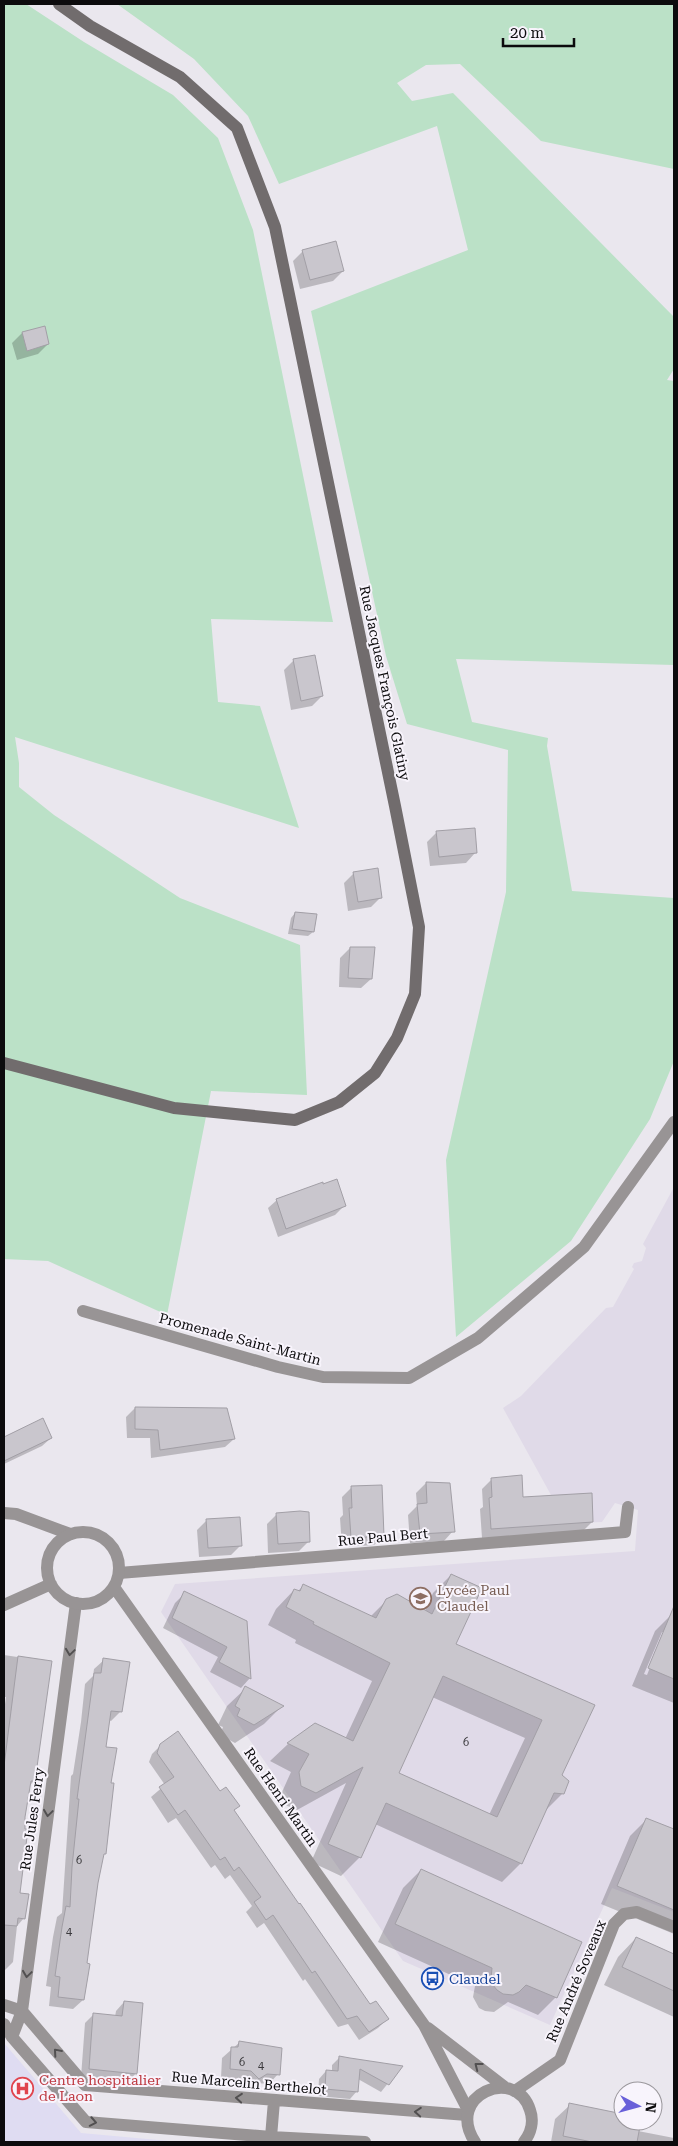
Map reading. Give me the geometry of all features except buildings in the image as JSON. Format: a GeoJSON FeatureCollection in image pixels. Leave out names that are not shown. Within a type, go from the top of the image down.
{"type":"FeatureCollection","features":[{"type":"Feature","properties":{"kind":"main road","name":"Rue Jacques François Glatiny"},"geometry":{"type":"LineString","coordinates":[[4,1064],[174,1108],[295,1120],[339,1102],[374,1073],[397,1038],[415,994],[419,928],[275,227],[237,128],[180,77],[90,26],[59,4]]}},
{"type":"Feature","properties":{"kind":"street","name":"Promenade Saint-Martin"},"geometry":{"type":"LineString","coordinates":[[83,1311],[323,1377],[409,1378],[478,1338],[584,1247],[674,1122]]}},
{"type":"Feature","properties":{"kind":"street","name":"Rue Paul Bert"},"geometry":{"type":"LineString","coordinates":[[119,1573],[625,1532],[628,1507]]}},
{"type":"Feature","properties":{"kind":"street"},"geometry":{"type":"LineString","coordinates":[[4,1513],[16,1514],[70,1534]]}},
{"type":"Feature","properties":{"kind":"street"},"geometry":{"type":"LineString","coordinates":[[82,1532],[94,1534],[105,1540],[114,1549],[118,1560],[119,1573],[114,1587],[97,1601],[76,1603],[66,1600],[57,1593],[51,1584],[47,1573],[48,1561],[52,1550],[60,1540],[70,1534],[82,1532]]}},
{"type":"Feature","properties":{"kind":"street"},"geometry":{"type":"LineString","coordinates":[[4,1605],[51,1584]]}},
{"type":"Feature","properties":{"kind":"street","name":"Rue Henri Martin"},"geometry":{"type":"LineString","coordinates":[[114,1587],[424,2025],[468,2113],[467,2125],[475,2142]]}},
{"type":"Feature","properties":{"kind":"street","name":"Rue Jules Ferry"},"geometry":{"type":"LineString","coordinates":[[12,2037],[22,2011],[76,1603]]}},
{"type":"Feature","properties":{"kind":"street","name":"Rue André Soveaux"},"geometry":{"type":"LineString","coordinates":[[510,2090],[560,2060],[614,1924],[624,1914],[637,1912],[674,1927]]}},
{"type":"Feature","properties":{"kind":"street"},"geometry":{"type":"LineString","coordinates":[[4,2006],[22,2011]]}},
{"type":"Feature","properties":{"kind":"street","name":"Rue Marcelin Berthelot"},"geometry":{"type":"LineString","coordinates":[[22,2011],[85,2085],[274,2101],[468,2113]]}},
{"type":"Feature","properties":{"kind":"street"},"geometry":{"type":"LineString","coordinates":[[4,2024],[12,2037],[86,2122],[271,2137],[365,2142]]}},
{"type":"Feature","properties":{"kind":"street","name":"Rue Henri Martin"},"geometry":{"type":"LineString","coordinates":[[424,2025],[510,2090],[524,2098],[532,2117],[532,2128],[528,2141]]}},
{"type":"Feature","properties":{"kind":"street"},"geometry":{"type":"LineString","coordinates":[[468,2113],[479,2095],[496,2088],[510,2090]]}},
{"type":"Feature","properties":{"kind":"street"},"geometry":{"type":"LineString","coordinates":[[271,2137],[274,2101]]}},
{"type":"Feature","properties":{"kind":"shaded area","name":"Lycée Paul Claudel"},"geometry":{"type":"Polygon","coordinates":[[[674,1187],[674,1912],[612,1888],[550,2025],[403,1961],[161,1612],[175,1584],[635,1551],[638,1510],[615,1503],[602,1522],[552,1524],[551,1495],[503,1408],[521,1396],[606,1308],[613,1307],[634,1269],[632,1267],[634,1263],[642,1261],[646,1248],[643,1244],[674,1187]]]}},
{"type":"Feature","properties":{"kind":"shaded area","name":"Centre hospitalier de Laon"},"geometry":{"type":"Polygon","coordinates":[[[4,2043],[81,2133],[180,2142],[4,2142],[4,2043]]]}},
{"type":"Feature","properties":{"kind":"green space"},"geometry":{"type":"Polygon","coordinates":[[[4,4],[26,4],[84,42],[173,95],[218,138],[253,230],[333,622],[211,619],[218,702],[260,706],[299,828],[15,737],[19,763],[19,787],[54,815],[180,898],[300,945],[307,1095],[211,1091],[167,1315],[48,1261],[4,1259],[4,4]]]}},
{"type":"Feature","properties":{"kind":"green space"},"geometry":{"type":"Polygon","coordinates":[[[117,4],[674,4],[674,169],[541,141],[460,64],[426,65],[397,83],[412,101],[453,93],[674,317],[674,369],[667,380],[674,381],[674,665],[456,659],[472,722],[548,738],[547,746],[572,891],[674,898],[674,1061],[650,1119],[571,1241],[456,1337],[446,1160],[506,892],[508,750],[407,724],[386,656],[311,311],[468,250],[437,126],[279,184],[248,116],[194,59],[117,4]]]}},
{"type":"Feature","properties":{"kind":"place","name":"Lycée Paul Claudel"},"geometry":{"type":"Point","coordinates":[421,1598]}},
{"type":"Feature","properties":{"kind":"place","name":"Claudel"},"geometry":{"type":"Point","coordinates":[433,1979]}},
{"type":"Feature","properties":{"kind":"place","name":"Centre hospitalier de Laon"},"geometry":{"type":"Point","coordinates":[23,2088]}}]}
